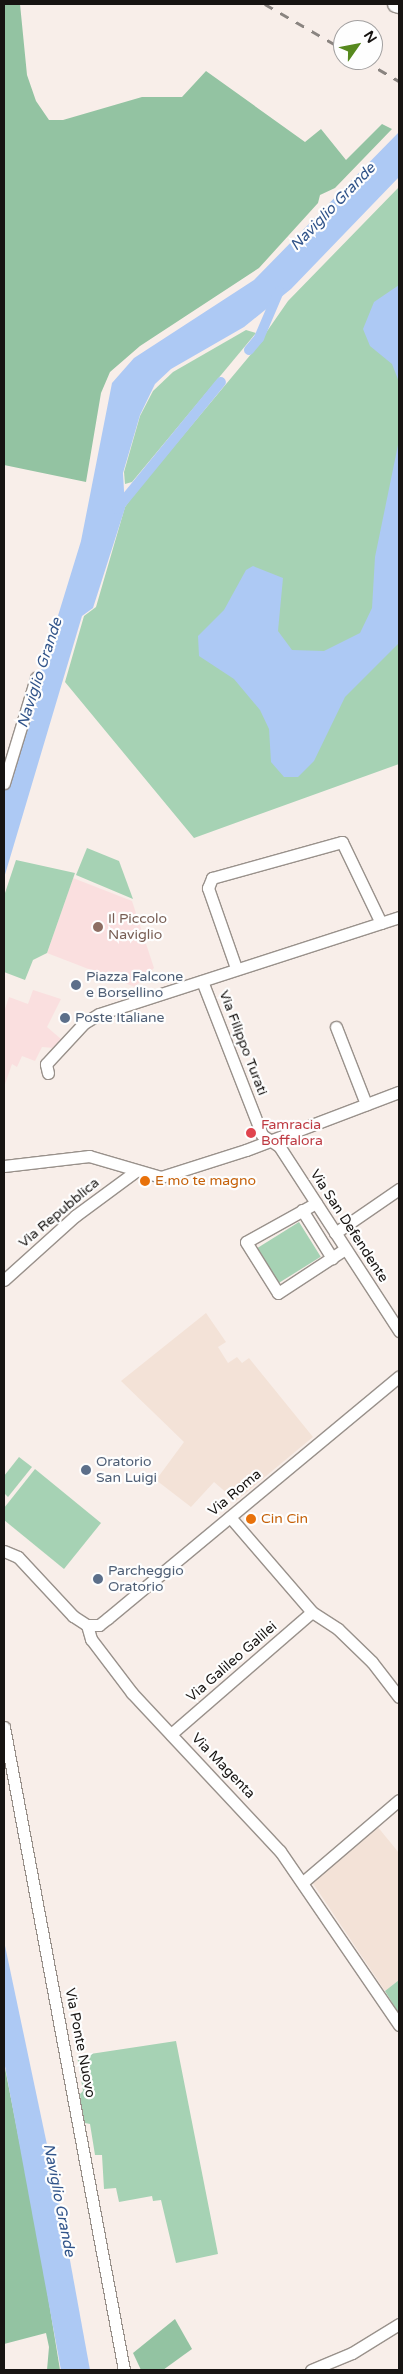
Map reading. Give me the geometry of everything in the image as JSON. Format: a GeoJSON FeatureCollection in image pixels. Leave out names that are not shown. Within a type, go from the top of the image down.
{"type":"FeatureCollection","features":[{"type":"Feature","properties":{"kind":"street"},"geometry":{"type":"LineString","coordinates":[[4,783],[36,678]]}},
{"type":"Feature","properties":{"kind":"street"},"geometry":{"type":"LineString","coordinates":[[236,968],[208,888],[212,878],[342,842],[381,923]]}},
{"type":"Feature","properties":{"kind":"street"},"geometry":{"type":"LineString","coordinates":[[48,1073],[46,1064],[90,1019],[236,968],[399,917]]}},
{"type":"Feature","properties":{"kind":"street","name":"Via Filippo Turati"},"geometry":{"type":"LineString","coordinates":[[202,981],[262,1136],[270,1140]]}},
{"type":"Feature","properties":{"kind":"street"},"geometry":{"type":"LineString","coordinates":[[336,1027],[366,1104]]}},
{"type":"Feature","properties":{"kind":"street"},"geometry":{"type":"LineString","coordinates":[[4,1166],[89,1156],[161,1177],[270,1140],[399,1092]]}},
{"type":"Feature","properties":{"kind":"street","name":"Via San Defendente"},"geometry":{"type":"LineString","coordinates":[[270,1140],[279,1146],[399,1331]]}},
{"type":"Feature","properties":{"kind":"street","name":"Via Repubblica"},"geometry":{"type":"LineString","coordinates":[[4,1280],[75,1216],[136,1171]]}},
{"type":"Feature","properties":{"kind":"street"},"geometry":{"type":"LineString","coordinates":[[335,1233],[399,1189]]}},
{"type":"Feature","properties":{"kind":"street"},"geometry":{"type":"LineString","coordinates":[[316,1203],[246,1242],[278,1292],[345,1249]]}},
{"type":"Feature","properties":{"kind":"street"},"geometry":{"type":"LineString","coordinates":[[302,1210],[332,1258]]}},
{"type":"Feature","properties":{"kind":"street","name":"Via Roma"},"geometry":{"type":"LineString","coordinates":[[87,1625],[104,1621],[399,1376]]}},
{"type":"Feature","properties":{"kind":"street"},"geometry":{"type":"LineString","coordinates":[[230,1517],[312,1612],[338,1628],[372,1662],[399,1697]]}},
{"type":"Feature","properties":{"kind":"street","name":"Via Magenta"},"geometry":{"type":"LineString","coordinates":[[4,1551],[18,1557],[73,1616],[87,1625],[103,1657],[171,1734],[258,1825],[303,1882],[399,2025]]}},
{"type":"Feature","properties":{"kind":"street","name":"Via Galileo Galilei"},"geometry":{"type":"LineString","coordinates":[[171,1734],[312,1612]]}},
{"type":"Feature","properties":{"kind":"street","name":"Via Ponte Nuovo"},"geometry":{"type":"LineString","coordinates":[[4,1727],[124,2369]]}},
{"type":"Feature","properties":{"kind":"street"},"geometry":{"type":"LineString","coordinates":[[303,1882],[399,1800]]}},
{"type":"Feature","properties":{"kind":"street"},"geometry":{"type":"LineString","coordinates":[[311,2370],[352,2353],[399,2324]]}},
{"type":"Feature","properties":{"kind":"shaded area","name":"Il Piccolo Naviglio"},"geometry":{"type":"Polygon","coordinates":[[[73,878],[132,901],[154,968],[135,987],[47,953],[73,878]]]}},
{"type":"Feature","properties":{"kind":"shaded area"},"geometry":{"type":"Polygon","coordinates":[[[33,990],[61,999],[47,1027],[61,1039],[54,1048],[42,1047],[35,1061],[22,1056],[17,1067],[12,1064],[4,1087],[4,1012],[9,997],[28,1004],[33,990]]]}},
{"type":"Feature","properties":{"kind":"shaded area"},"geometry":{"type":"Polygon","coordinates":[[[206,1313],[226,1342],[218,1347],[228,1363],[237,1357],[242,1363],[249,1358],[313,1437],[236,1501],[214,1482],[191,1507],[156,1480],[184,1442],[121,1381],[206,1313]]]}},
{"type":"Feature","properties":{"kind":"shaded area"},"geometry":{"type":"Polygon","coordinates":[[[377,1826],[399,1853],[399,1980],[385,1991],[312,1882],[377,1826]]]}},
{"type":"Feature","properties":{"kind":"green space"},"geometry":{"type":"Polygon","coordinates":[[[4,4],[20,4],[27,75],[36,101],[49,120],[63,120],[142,97],[182,97],[206,71],[305,142],[321,129],[346,160],[382,124],[392,129],[335,188],[320,195],[318,203],[259,268],[140,346],[110,372],[101,393],[86,482],[4,465],[4,4]]]}},
{"type":"Feature","properties":{"kind":"green space"},"geometry":{"type":"Polygon","coordinates":[[[399,187],[399,764],[194,838],[65,682],[84,616],[96,607],[125,507],[135,493],[252,353],[288,301],[399,187]]]}},
{"type":"Feature","properties":{"kind":"green space"},"geometry":{"type":"Polygon","coordinates":[[[246,330],[256,333],[132,482],[125,484],[124,472],[140,416],[153,391],[173,372],[246,330]]]}},
{"type":"Feature","properties":{"kind":"green space"},"geometry":{"type":"Polygon","coordinates":[[[87,848],[119,861],[133,899],[76,875],[87,848]]]}},
{"type":"Feature","properties":{"kind":"green space"},"geometry":{"type":"Polygon","coordinates":[[[16,860],[75,873],[47,953],[33,960],[25,980],[4,972],[4,896],[16,860]]]}},
{"type":"Feature","properties":{"kind":"green space"},"geometry":{"type":"Polygon","coordinates":[[[299,1222],[321,1257],[278,1283],[257,1248],[299,1222]]]}},
{"type":"Feature","properties":{"kind":"green space"},"geometry":{"type":"Polygon","coordinates":[[[19,1457],[32,1467],[8,1497],[4,1493],[4,1476],[19,1457]]]}},
{"type":"Feature","properties":{"kind":"green space"},"geometry":{"type":"Polygon","coordinates":[[[35,1469],[101,1523],[64,1569],[4,1520],[4,1508],[35,1469]]]}},
{"type":"Feature","properties":{"kind":"green space"},"geometry":{"type":"Polygon","coordinates":[[[399,1980],[399,2014],[385,1991],[399,1980]]]}},
{"type":"Feature","properties":{"kind":"green space"},"geometry":{"type":"Polygon","coordinates":[[[176,2041],[218,2254],[176,2263],[161,2200],[153,2201],[152,2196],[119,2202],[116,2188],[104,2189],[102,2155],[95,2155],[90,2124],[85,2123],[81,2109],[80,2094],[83,2091],[77,2056],[176,2041]]]}},
{"type":"Feature","properties":{"kind":"green space"},"geometry":{"type":"Polygon","coordinates":[[[4,2063],[39,2241],[60,2370],[47,2370],[49,2347],[46,2333],[4,2344],[4,2063]]]}},
{"type":"Feature","properties":{"kind":"green space"},"geometry":{"type":"Polygon","coordinates":[[[175,2319],[192,2349],[163,2370],[141,2370],[133,2353],[175,2319]]]}},
{"type":"Feature","properties":{"kind":"water"},"geometry":{"type":"Polygon","coordinates":[[[399,132],[399,177],[291,289],[244,327],[171,369],[155,384],[140,415],[123,473],[125,508],[93,608],[82,616],[4,878],[4,791],[81,541],[112,383],[134,358],[254,280],[399,132]]]}},
{"type":"Feature","properties":{"kind":"water"},"geometry":{"type":"Polygon","coordinates":[[[399,285],[399,382],[392,364],[370,346],[363,329],[374,302],[399,285]]]}},
{"type":"Feature","properties":{"kind":"water"},"geometry":{"type":"Polygon","coordinates":[[[399,440],[399,643],[345,697],[314,761],[298,777],[284,777],[271,762],[269,729],[260,710],[234,679],[199,656],[198,636],[224,610],[246,570],[253,566],[283,578],[278,631],[292,650],[324,651],[360,633],[372,608],[375,557],[399,440]]]}},
{"type":"Feature","properties":{"kind":"water"},"geometry":{"type":"Polygon","coordinates":[[[4,1941],[61,2211],[90,2370],[61,2370],[4,2061],[4,1941]]]}},
{"type":"Feature","properties":{"kind":"waterway","name":"Naviglio Grande"},"geometry":{"type":"LineString","coordinates":[[249,350],[259,338],[279,291]]}},
{"type":"Feature","properties":{"kind":"waterway","name":"Naviglio Grande"},"geometry":{"type":"LineString","coordinates":[[117,509],[221,382]]}},
{"type":"Feature","properties":{"kind":"railway"},"geometry":{"type":"LineString","coordinates":[[265,4],[333,43]]}},
{"type":"Feature","properties":{"kind":"railway"},"geometry":{"type":"LineString","coordinates":[[380,70],[399,81]]}},
{"type":"Feature","properties":{"kind":"place","name":"Il Piccolo Naviglio"},"geometry":{"type":"Point","coordinates":[98,927]}},
{"type":"Feature","properties":{"kind":"place","name":"Piazza Falcone e Borsellino"},"geometry":{"type":"Point","coordinates":[76,985]}},
{"type":"Feature","properties":{"kind":"place","name":"Poste Italiane"},"geometry":{"type":"Point","coordinates":[65,1018]}},
{"type":"Feature","properties":{"kind":"place","name":"Famracia Boffalora"},"geometry":{"type":"Point","coordinates":[251,1133]}},
{"type":"Feature","properties":{"kind":"place","name":"E mo te magno"},"geometry":{"type":"Point","coordinates":[145,1181]}},
{"type":"Feature","properties":{"kind":"place","name":"Oratorio San Luigi"},"geometry":{"type":"Point","coordinates":[86,1470]}},
{"type":"Feature","properties":{"kind":"place","name":"Cin Cin"},"geometry":{"type":"Point","coordinates":[251,1519]}},
{"type":"Feature","properties":{"kind":"place","name":"Parcheggio Oratorio"},"geometry":{"type":"Point","coordinates":[98,1579]}}]}
